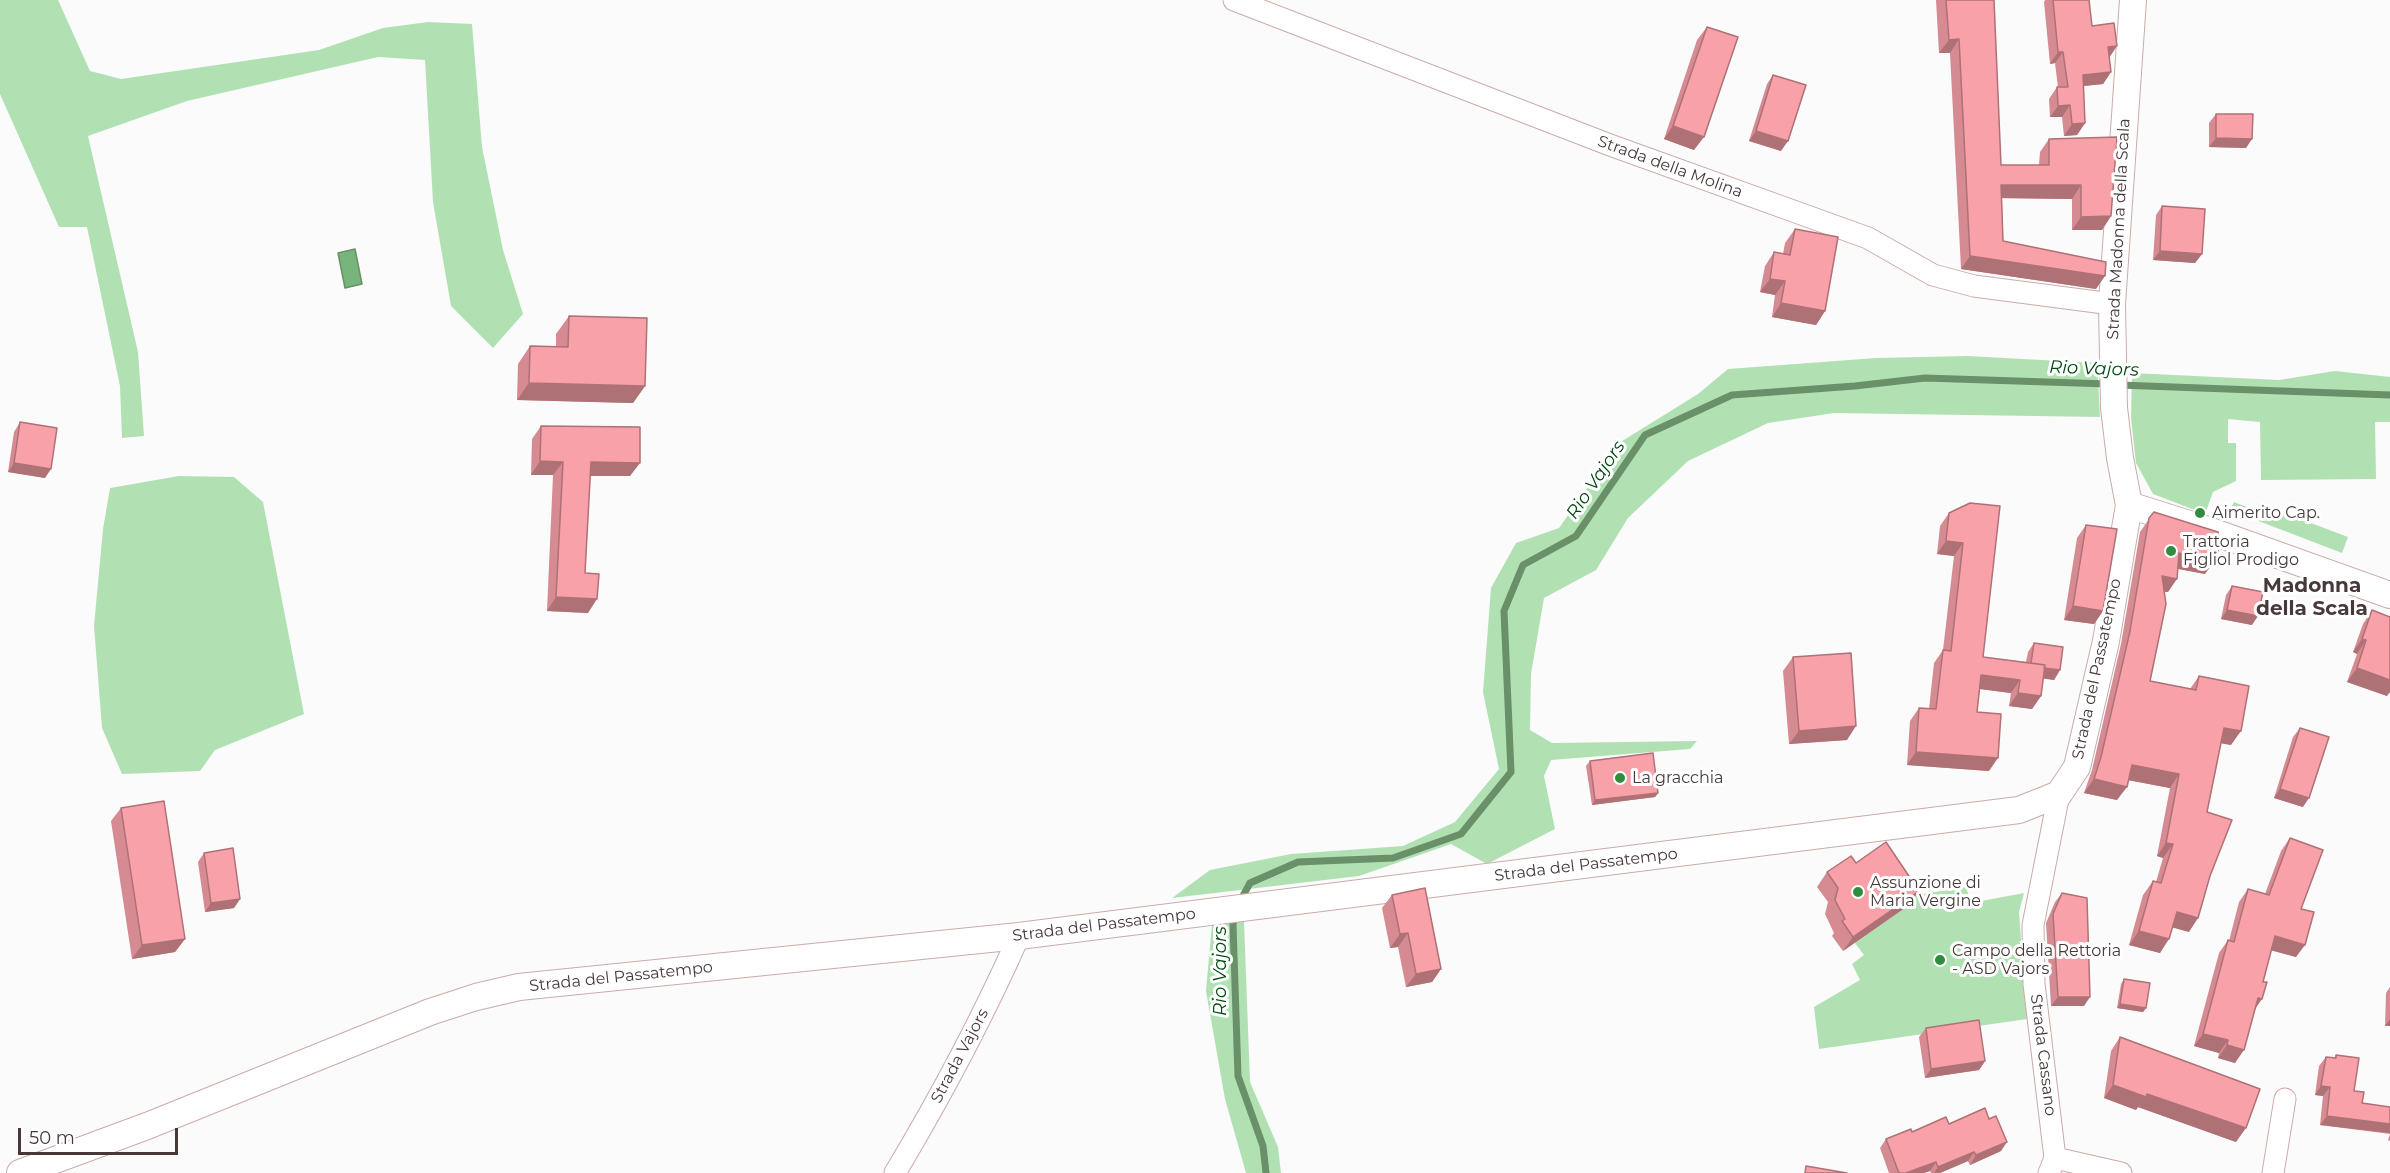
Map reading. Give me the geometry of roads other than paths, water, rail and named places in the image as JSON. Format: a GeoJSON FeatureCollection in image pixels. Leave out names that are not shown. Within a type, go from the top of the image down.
{"type":"FeatureCollection","features":[{"type":"Feature","properties":{"kind":"street","name":"Strada della Molina"},"geometry":{"type":"LineString","coordinates":[[1234,0],[1610,146],[1868,238],[1933,275],[1974,286],[2112,304]]}},
{"type":"Feature","properties":{"kind":"street","name":"Strada Madonna della Scala"},"geometry":{"type":"LineString","coordinates":[[2129,505],[2114,408],[2112,304],[2133,0]]}},
{"type":"Feature","properties":{"kind":"street"},"geometry":{"type":"LineString","coordinates":[[2129,505],[2208,530],[2390,595]]}},
{"type":"Feature","properties":{"kind":"street","name":"Strada del Passatempo"},"geometry":{"type":"LineString","coordinates":[[20,1173],[147,1126],[430,1012],[476,997],[519,987],[1019,936],[2019,810],[2059,794],[2077,767],[2106,640],[2129,505]]}},
{"type":"Feature","properties":{"kind":"street","name":"Strada Cassano"},"geometry":{"type":"LineString","coordinates":[[2052,1166],[2034,984],[2033,925],[2059,794]]}},
{"type":"Feature","properties":{"kind":"street","name":"Strada Vajors"},"geometry":{"type":"LineString","coordinates":[[895,1173],[992,997],[1019,936]]}},
{"type":"Feature","properties":{"kind":"street"},"geometry":{"type":"LineString","coordinates":[[2272,1173],[2284,1099]]}},
{"type":"Feature","properties":{"kind":"street"},"geometry":{"type":"LineString","coordinates":[[2052,1166],[2121,1173]]}},
{"type":"Feature","properties":{"kind":"waterway","name":"Rio Vajors"},"geometry":{"type":"LineString","coordinates":[[1239,903],[1250,883],[1298,862],[1393,858],[1461,834],[1511,772],[1504,611],[1523,565],[1576,536],[1645,435],[1732,395],[1855,386],[1925,378],[2108,384]]}},
{"type":"Feature","properties":{"kind":"waterway","name":"Rio Vajors"},"geometry":{"type":"LineString","coordinates":[[2119,385],[2390,395]]}},
{"type":"Feature","properties":{"kind":"waterway","name":"Rio Vajors"},"geometry":{"type":"LineString","coordinates":[[1236,914],[1233,924],[1238,1076],[1263,1146],[1266,1173]]}},
{"type":"Feature","properties":{"kind":"place","name":"Aimerito Cap."},"geometry":{"type":"Point","coordinates":[2200,513]}},
{"type":"Feature","properties":{"kind":"place","name":"Trattoria Figliol Prodigo"},"geometry":{"type":"Point","coordinates":[2171,551]}},
{"type":"Feature","properties":{"kind":"place","name":"La gracchia"},"geometry":{"type":"Point","coordinates":[1620,778]}},
{"type":"Feature","properties":{"kind":"place","name":"Assunzione di Maria Vergine"},"geometry":{"type":"Point","coordinates":[1858,892]}},
{"type":"Feature","properties":{"kind":"place","name":"Campo della Rettoria - ASD Vajors"},"geometry":{"type":"Point","coordinates":[1940,960]}},
{"type":"Feature","properties":{"kind":"district","name":"Madonna della Scala"},"geometry":{"type":"Point","coordinates":[2312,598]}}]}
